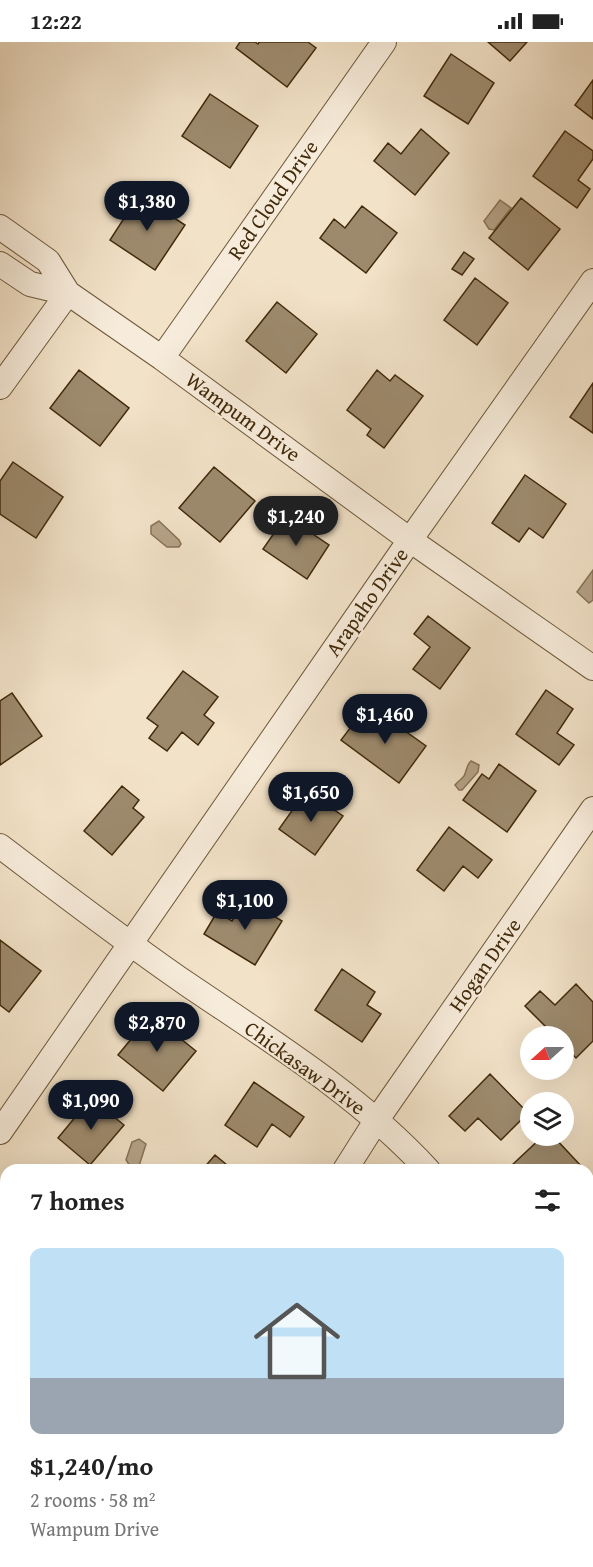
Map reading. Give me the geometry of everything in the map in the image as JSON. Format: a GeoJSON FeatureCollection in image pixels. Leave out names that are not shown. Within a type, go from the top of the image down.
{"type":"FeatureCollection","features":[{"type":"Feature","properties":{"kind":"street","name":"Red Cloud Drive"},"geometry":{"type":"LineString","coordinates":[[162,358],[384,42]]}},
{"type":"Feature","properties":{"kind":"street","name":"Wampum Drive"},"geometry":{"type":"LineString","coordinates":[[0,227],[48,261],[68,293]]}},
{"type":"Feature","properties":{"kind":"street","name":"Wampum Drive"},"geometry":{"type":"LineString","coordinates":[[0,264],[30,284],[68,293],[162,358],[410,540],[593,668]]}},
{"type":"Feature","properties":{"kind":"street","name":"Arapaho Drive"},"geometry":{"type":"LineString","coordinates":[[0,1132],[410,540],[593,281]]}},
{"type":"Feature","properties":{"kind":"street"},"geometry":{"type":"LineString","coordinates":[[0,387],[68,293]]}},
{"type":"Feature","properties":{"kind":"street","name":"Hogan Drive"},"geometry":{"type":"LineString","coordinates":[[349,1164],[376,1121],[593,809]]}},
{"type":"Feature","properties":{"kind":"street","name":"Chickasaw Drive"},"geometry":{"type":"LineString","coordinates":[[0,846],[131,945],[320,1075],[376,1121],[422,1164]]}},
{"type":"Feature","properties":{"kind":"shaded area"},"geometry":{"type":"Polygon","coordinates":[[[500,200],[511,208],[494,230],[489,229],[484,221],[500,200]]]}},
{"type":"Feature","properties":{"kind":"shaded area"},"geometry":{"type":"Polygon","coordinates":[[[159,521],[179,540],[181,544],[179,547],[167,547],[151,534],[151,526],[159,521]]]}},
{"type":"Feature","properties":{"kind":"shaded area"},"geometry":{"type":"Polygon","coordinates":[[[593,570],[593,600],[589,603],[577,592],[593,570]]]}},
{"type":"Feature","properties":{"kind":"shaded area"},"geometry":{"type":"Polygon","coordinates":[[[471,761],[479,765],[478,772],[462,790],[459,790],[455,785],[464,776],[471,761]]]}},
{"type":"Feature","properties":{"kind":"shaded area"},"geometry":{"type":"Polygon","coordinates":[[[139,1139],[146,1144],[140,1164],[129,1164],[126,1160],[132,1142],[139,1139]]]}},
{"type":"Feature","properties":{"kind":"building"},"geometry":{"type":"Polygon","coordinates":[[[240,42],[258,44],[259,42],[308,42],[316,48],[287,87],[236,48],[240,42]]]}},
{"type":"Feature","properties":{"kind":"building"},"geometry":{"type":"Polygon","coordinates":[[[488,42],[527,42],[510,61],[488,42]]]}},
{"type":"Feature","properties":{"kind":"building"},"geometry":{"type":"Polygon","coordinates":[[[451,54],[494,83],[468,124],[424,96],[451,54]]]}},
{"type":"Feature","properties":{"kind":"building"},"geometry":{"type":"Polygon","coordinates":[[[593,80],[593,119],[575,105],[593,80]]]}},
{"type":"Feature","properties":{"kind":"building"},"geometry":{"type":"Polygon","coordinates":[[[210,94],[258,126],[230,168],[182,136],[210,94]]]}},
{"type":"Feature","properties":{"kind":"building"},"geometry":{"type":"Polygon","coordinates":[[[421,129],[449,153],[415,195],[374,161],[388,143],[401,154],[421,129]]]}},
{"type":"Feature","properties":{"kind":"building"},"geometry":{"type":"Polygon","coordinates":[[[565,131],[593,151],[593,159],[578,180],[590,189],[577,208],[533,176],[565,131]]]}},
{"type":"Feature","properties":{"kind":"building"},"geometry":{"type":"Polygon","coordinates":[[[139,195],[185,225],[155,270],[110,240],[139,195]]]}},
{"type":"Feature","properties":{"kind":"building"},"geometry":{"type":"Polygon","coordinates":[[[521,198],[560,229],[528,270],[489,238],[521,198]]]}},
{"type":"Feature","properties":{"kind":"building"},"geometry":{"type":"Polygon","coordinates":[[[362,206],[397,233],[366,273],[320,238],[334,219],[345,228],[362,206]]]}},
{"type":"Feature","properties":{"kind":"building"},"geometry":{"type":"Polygon","coordinates":[[[464,252],[474,259],[462,275],[452,269],[464,252]]]}},
{"type":"Feature","properties":{"kind":"building"},"geometry":{"type":"Polygon","coordinates":[[[475,278],[508,303],[477,345],[444,320],[475,278]]]}},
{"type":"Feature","properties":{"kind":"building"},"geometry":{"type":"Polygon","coordinates":[[[277,302],[317,334],[286,373],[246,341],[277,302]]]}},
{"type":"Feature","properties":{"kind":"building"},"geometry":{"type":"Polygon","coordinates":[[[79,370],[129,408],[100,446],[50,408],[79,370]]]}},
{"type":"Feature","properties":{"kind":"building"},"geometry":{"type":"Polygon","coordinates":[[[377,370],[390,381],[395,375],[423,396],[384,448],[367,435],[371,429],[347,410],[377,370]]]}},
{"type":"Feature","properties":{"kind":"building"},"geometry":{"type":"Polygon","coordinates":[[[593,383],[593,433],[570,417],[593,383]]]}},
{"type":"Feature","properties":{"kind":"building"},"geometry":{"type":"Polygon","coordinates":[[[13,462],[63,497],[36,538],[0,514],[0,481],[13,462]]]}},
{"type":"Feature","properties":{"kind":"building"},"geometry":{"type":"Polygon","coordinates":[[[214,467],[255,501],[220,542],[179,508],[214,467]]]}},
{"type":"Feature","properties":{"kind":"building"},"geometry":{"type":"Polygon","coordinates":[[[525,475],[566,504],[543,538],[529,528],[519,542],[492,523],[525,475]]]}},
{"type":"Feature","properties":{"kind":"building"},"geometry":{"type":"Polygon","coordinates":[[[286,516],[329,545],[307,579],[263,549],[286,516]]]}},
{"type":"Feature","properties":{"kind":"building"},"geometry":{"type":"Polygon","coordinates":[[[428,616],[470,648],[440,689],[413,669],[430,647],[414,634],[428,616]]]}},
{"type":"Feature","properties":{"kind":"building"},"geometry":{"type":"Polygon","coordinates":[[[183,671],[218,697],[204,715],[214,723],[198,745],[182,732],[167,751],[149,738],[158,726],[147,718],[183,671]]]}},
{"type":"Feature","properties":{"kind":"building"},"geometry":{"type":"Polygon","coordinates":[[[546,690],[573,709],[557,733],[574,745],[559,765],[516,734],[546,690]]]}},
{"type":"Feature","properties":{"kind":"building"},"geometry":{"type":"Polygon","coordinates":[[[12,693],[42,736],[0,765],[0,701],[12,693]]]}},
{"type":"Feature","properties":{"kind":"building"},"geometry":{"type":"Polygon","coordinates":[[[377,711],[426,746],[399,783],[341,740],[357,719],[366,726],[377,711]]]}},
{"type":"Feature","properties":{"kind":"building"},"geometry":{"type":"Polygon","coordinates":[[[499,764],[536,791],[507,832],[463,800],[482,774],[489,779],[499,764]]]}},
{"type":"Feature","properties":{"kind":"building"},"geometry":{"type":"Polygon","coordinates":[[[122,786],[139,800],[133,808],[144,817],[112,855],[84,831],[122,786]]]}},
{"type":"Feature","properties":{"kind":"building"},"geometry":{"type":"Polygon","coordinates":[[[306,791],[343,816],[315,855],[279,829],[306,791]]]}},
{"type":"Feature","properties":{"kind":"building"},"geometry":{"type":"Polygon","coordinates":[[[449,827],[492,860],[478,878],[463,866],[444,891],[417,870],[449,827]]]}},
{"type":"Feature","properties":{"kind":"building"},"geometry":{"type":"Polygon","coordinates":[[[246,899],[282,921],[255,965],[204,934],[217,912],[232,921],[246,899]]]}},
{"type":"Feature","properties":{"kind":"building"},"geometry":{"type":"Polygon","coordinates":[[[0,940],[41,971],[9,1012],[0,1005],[0,940]]]}},
{"type":"Feature","properties":{"kind":"building"},"geometry":{"type":"Polygon","coordinates":[[[342,969],[375,992],[367,1005],[381,1014],[362,1042],[315,1010],[342,969]]]}},
{"type":"Feature","properties":{"kind":"building"},"geometry":{"type":"Polygon","coordinates":[[[576,984],[593,1002],[593,1041],[576,1058],[574,1056],[574,1026],[545,1026],[525,1006],[540,991],[555,1005],[576,984]]]}},
{"type":"Feature","properties":{"kind":"building"},"geometry":{"type":"Polygon","coordinates":[[[151,1015],[196,1051],[163,1091],[118,1055],[151,1015]]]}},
{"type":"Feature","properties":{"kind":"building"},"geometry":{"type":"Polygon","coordinates":[[[490,1074],[520,1105],[520,1121],[501,1140],[478,1118],[465,1131],[449,1116],[490,1074]]]}},
{"type":"Feature","properties":{"kind":"building"},"geometry":{"type":"Polygon","coordinates":[[[254,1082],[304,1117],[290,1137],[272,1124],[257,1147],[225,1125],[254,1082]]]}},
{"type":"Feature","properties":{"kind":"building"},"geometry":{"type":"Polygon","coordinates":[[[91,1098],[124,1125],[91,1164],[58,1138],[91,1098]]]}},
{"type":"Feature","properties":{"kind":"building"},"geometry":{"type":"Polygon","coordinates":[[[532,1146],[562,1146],[579,1164],[513,1164],[532,1146]]]}},
{"type":"Feature","properties":{"kind":"building"},"geometry":{"type":"Polygon","coordinates":[[[215,1155],[226,1164],[207,1164],[215,1155]]]}}]}
